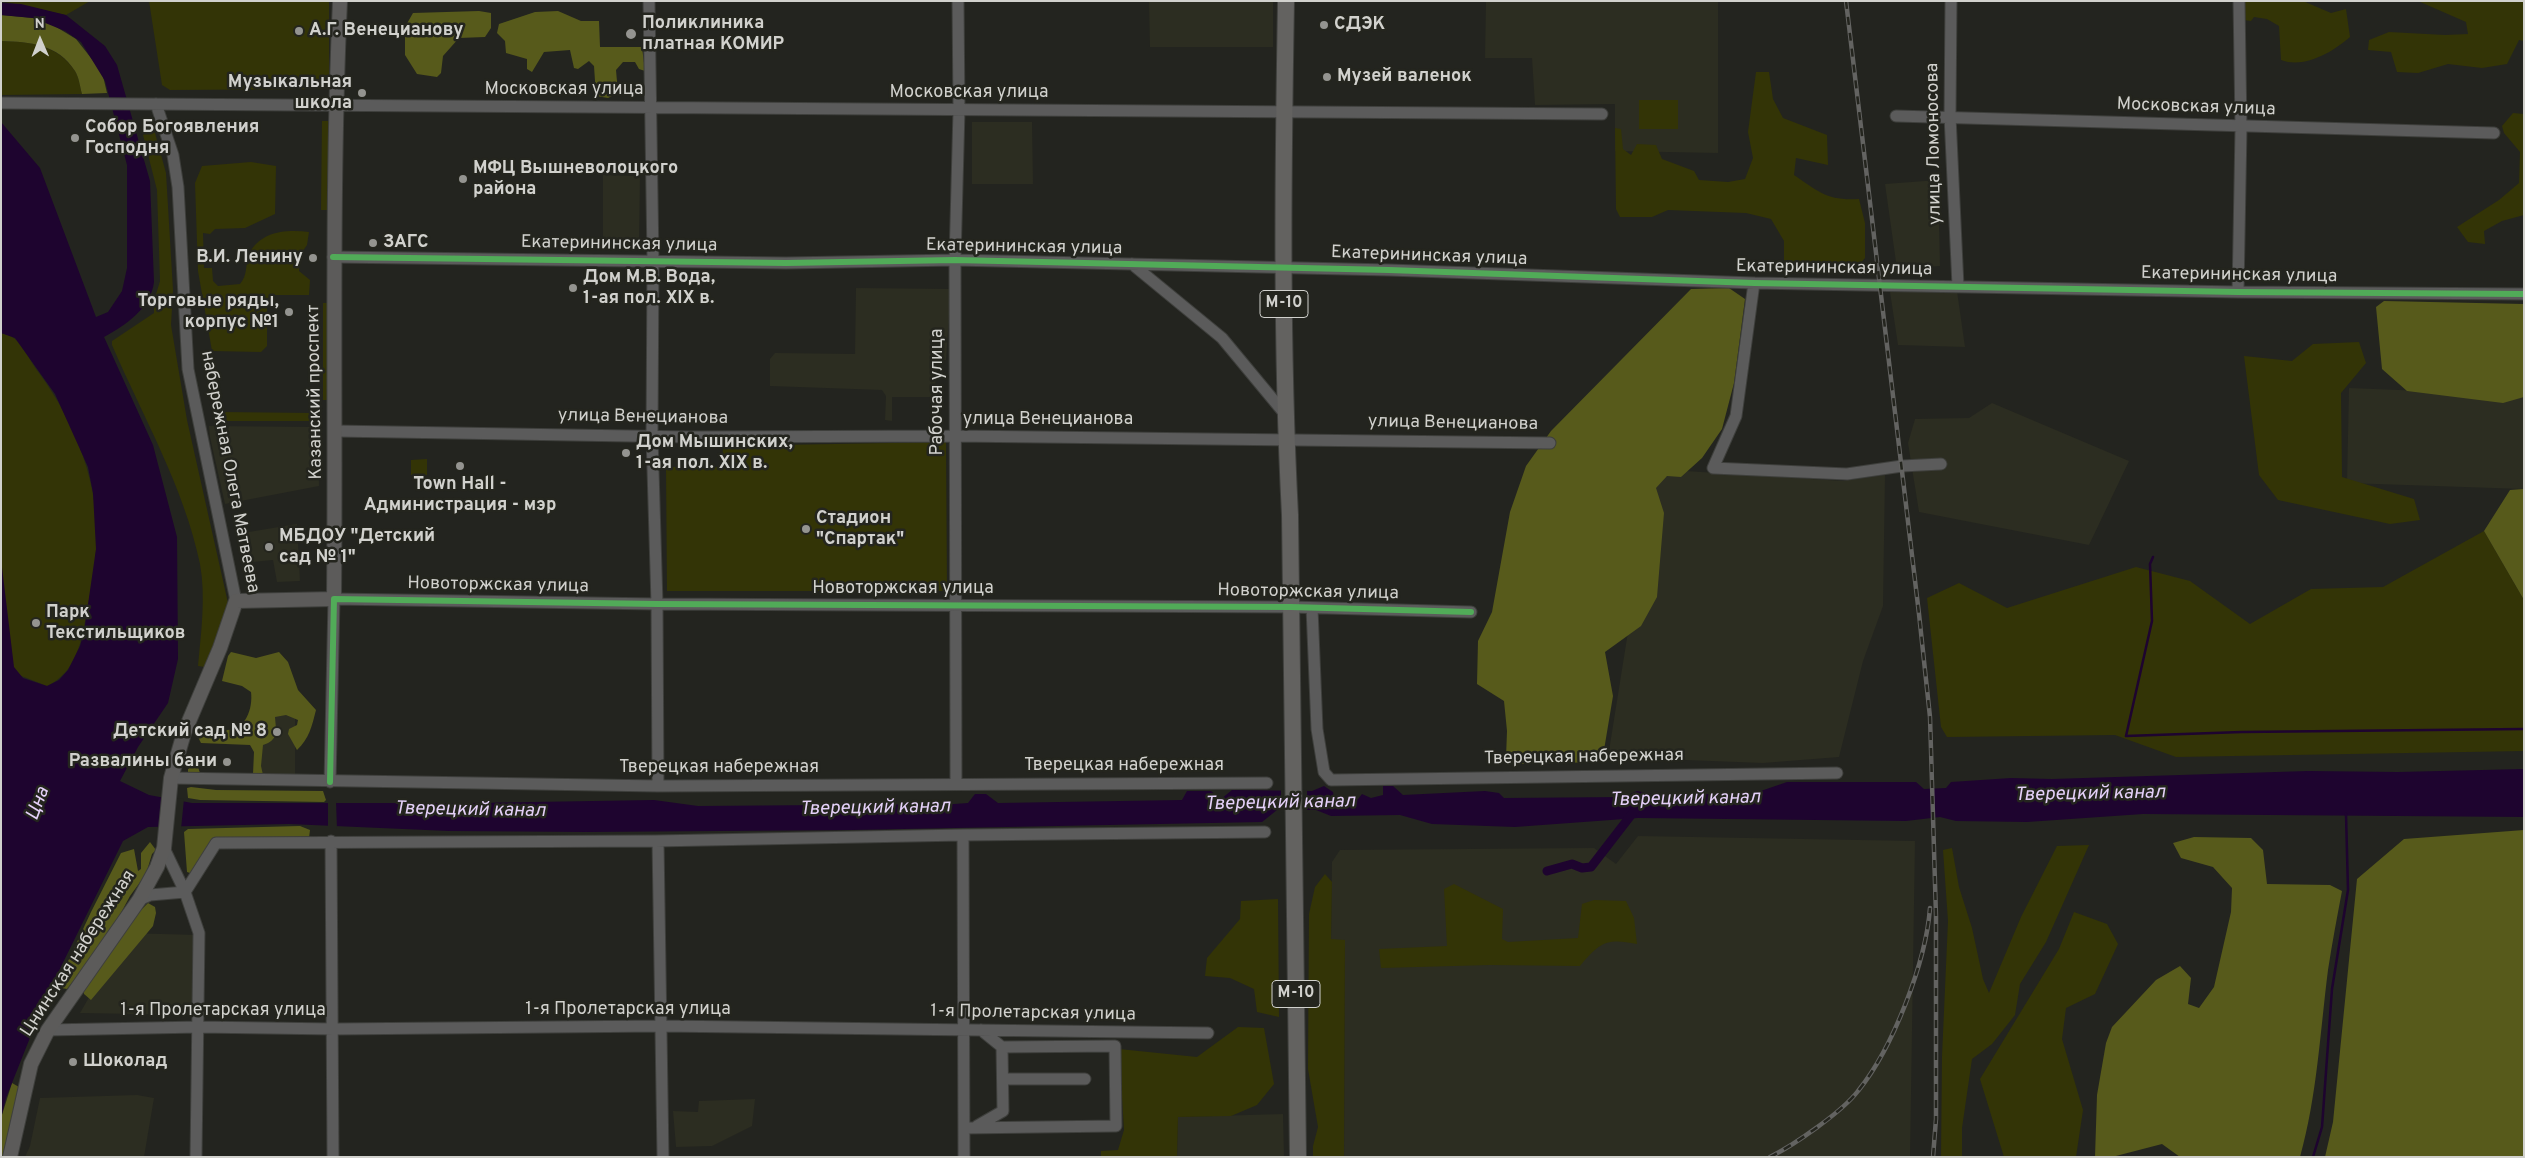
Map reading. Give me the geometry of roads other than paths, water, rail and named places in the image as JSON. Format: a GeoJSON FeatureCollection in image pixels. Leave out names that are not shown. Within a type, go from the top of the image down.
{"type":"FeatureCollection","features":[{"type":"Feature","properties":{"kind":"highway","name":"М-10"},"geometry":{"type":"LineString","coordinates":[[1286,1],[1283,268],[1291,607],[1298,1157]]}},
{"type":"Feature","properties":{"kind":"main road","name":"Казанский проспект"},"geometry":{"type":"LineString","coordinates":[[334,599],[333,257],[335,104],[340,1]]}},
{"type":"Feature","properties":{"kind":"main road","name":"Новоторжская улица"},"geometry":{"type":"LineString","coordinates":[[236,601],[334,599]]}},
{"type":"Feature","properties":{"kind":"main road","name":"набережная Олега Матвеева"},"geometry":{"type":"LineString","coordinates":[[166,830],[171,778],[184,734],[220,648],[236,601]]}},
{"type":"Feature","properties":{"kind":"main road","name":"Цнинская набережная"},"geometry":{"type":"LineString","coordinates":[[10,1157],[31,1064],[48,1030],[139,900],[164,848],[166,830]]}},
{"type":"Feature","properties":{"kind":"street"},"geometry":{"type":"LineString","coordinates":[[649,1],[654,260],[652,436],[657,604],[658,786]]}},
{"type":"Feature","properties":{"kind":"street","name":"Рабочая улица"},"geometry":{"type":"LineString","coordinates":[[956,784],[955,260],[959,110],[958,1]]}},
{"type":"Feature","properties":{"kind":"street","name":"улица Ломоносова"},"geometry":{"type":"LineString","coordinates":[[1951,1],[1950,116],[1958,286]]}},
{"type":"Feature","properties":{"kind":"street"},"geometry":{"type":"LineString","coordinates":[[2238,292],[2241,128],[2239,1]]}},
{"type":"Feature","properties":{"kind":"street","name":"Московская улица"},"geometry":{"type":"LineString","coordinates":[[1,103],[1602,114]]}},
{"type":"Feature","properties":{"kind":"street","name":"набережная Олега Матвеева"},"geometry":{"type":"LineString","coordinates":[[156,104],[173,155],[178,188],[188,369],[236,601]]}},
{"type":"Feature","properties":{"kind":"street","name":"Московская улица"},"geometry":{"type":"LineString","coordinates":[[1896,116],[1950,116],[2241,128],[2494,134]]}},
{"type":"Feature","properties":{"kind":"street","name":"Екатерининская улица"},"geometry":{"type":"LineString","coordinates":[[333,257],[786,263],[955,260],[1754,283],[2238,292],[2524,294]]}},
{"type":"Feature","properties":{"kind":"street"},"geometry":{"type":"LineString","coordinates":[[1132,264],[1222,338],[1285,414]]}},
{"type":"Feature","properties":{"kind":"street"},"geometry":{"type":"LineString","coordinates":[[1754,283],[1736,416],[1713,468],[1847,474],[1902,466],[1941,464]]}},
{"type":"Feature","properties":{"kind":"street","name":"улица Венецианова"},"geometry":{"type":"LineString","coordinates":[[335,431],[652,436],[955,436],[1550,443]]}},
{"type":"Feature","properties":{"kind":"street","name":"Новоторжская улица"},"geometry":{"type":"LineString","coordinates":[[334,599],[657,604],[1291,607],[1471,612]]}},
{"type":"Feature","properties":{"kind":"street","name":"Казанский проспект"},"geometry":{"type":"LineString","coordinates":[[330,782],[334,599]]}},
{"type":"Feature","properties":{"kind":"street","name":"Тверецкая набережная"},"geometry":{"type":"LineString","coordinates":[[1312,608],[1317,729],[1324,772],[1331,780],[1837,773]]}},
{"type":"Feature","properties":{"kind":"street","name":"Тверецкая набережная"},"geometry":{"type":"LineString","coordinates":[[171,778],[658,786],[1267,783]]}},
{"type":"Feature","properties":{"kind":"street"},"geometry":{"type":"LineString","coordinates":[[185,892],[216,843],[658,841],[963,834],[1265,832]]}},
{"type":"Feature","properties":{"kind":"street"},"geometry":{"type":"LineString","coordinates":[[963,834],[965,1030],[970,1128],[964,1157]]}},
{"type":"Feature","properties":{"kind":"street"},"geometry":{"type":"LineString","coordinates":[[331,841],[334,1028],[333,1157]]}},
{"type":"Feature","properties":{"kind":"street"},"geometry":{"type":"LineString","coordinates":[[658,841],[663,1157]]}},
{"type":"Feature","properties":{"kind":"street"},"geometry":{"type":"LineString","coordinates":[[164,848],[185,892],[199,933],[196,1157]]}},
{"type":"Feature","properties":{"kind":"street"},"geometry":{"type":"LineString","coordinates":[[139,900],[150,895],[185,892]]}},
{"type":"Feature","properties":{"kind":"street","name":"1-я Пролетарская улица"},"geometry":{"type":"LineString","coordinates":[[48,1030],[199,1027],[662,1026],[1208,1033]]}},
{"type":"Feature","properties":{"kind":"street"},"geometry":{"type":"LineString","coordinates":[[970,1128],[1116,1126],[1115,1046],[1002,1047],[981,1030]]}},
{"type":"Feature","properties":{"kind":"street"},"geometry":{"type":"LineString","coordinates":[[970,1128],[1003,1111],[1002,1047]]}},
{"type":"Feature","properties":{"kind":"street"},"geometry":{"type":"LineString","coordinates":[[1002,1079],[1085,1079]]}},
{"type":"Feature","properties":{"kind":"water"},"geometry":{"type":"Polygon","coordinates":[[[1,3],[21,4],[66,15],[105,46],[117,65],[150,181],[154,282],[152,291],[143,308],[136,315],[104,337],[153,445],[177,537],[178,659],[168,703],[138,747],[120,781],[149,795],[192,803],[472,803],[654,800],[698,806],[954,804],[968,803],[975,794],[986,794],[998,803],[1182,800],[1187,791],[1211,791],[1221,799],[1232,790],[1312,791],[1324,786],[1333,792],[1334,800],[1358,799],[1362,794],[1371,798],[1383,795],[1383,786],[1393,786],[1403,795],[1485,791],[1499,793],[1504,798],[1624,797],[1637,791],[1652,794],[1752,794],[1787,782],[1916,782],[1924,789],[1946,788],[1951,782],[2011,778],[2052,779],[2308,771],[2398,772],[2524,769],[2524,817],[2143,814],[2027,822],[1956,821],[1940,817],[1906,821],[1638,818],[1515,827],[1432,824],[1400,815],[1331,816],[1316,810],[1277,810],[1262,822],[852,830],[449,831],[289,824],[148,827],[123,841],[47,995],[6,1098],[1,1118],[1,559],[14,667],[23,678],[47,686],[59,680],[68,670],[80,646],[84,632],[96,549],[93,493],[88,467],[55,394],[15,338],[1,333],[1,122],[40,168],[96,317],[108,312],[122,291],[127,268],[127,165],[105,81],[81,42],[65,31],[33,18],[1,15],[1,3]]]}},
{"type":"Feature","properties":{"kind":"waterway"},"geometry":{"type":"LineString","coordinates":[[2153,557],[2150,564],[2152,621],[2126,736],[2242,732],[2524,729]]}},
{"type":"Feature","properties":{"kind":"waterway","name":"Тверецкий канал"},"geometry":{"type":"LineString","coordinates":[[1547,871],[1572,864],[1582,868],[1591,867],[1635,810]]}},
{"type":"Feature","properties":{"kind":"waterway"},"geometry":{"type":"LineString","coordinates":[[2313,1157],[2322,1127],[2332,989],[2348,890],[2346,814]]}},
{"type":"Feature","properties":{"kind":"railway"},"geometry":{"type":"LineString","coordinates":[[1846,1],[1930,717],[1936,916],[1936,1119],[1933,1157]]}},
{"type":"Feature","properties":{"kind":"railway"},"geometry":{"type":"LineString","coordinates":[[1770,1157],[1792,1145],[1829,1118],[1851,1099],[1871,1073],[1906,1004],[1922,953],[1930,908]]}},
{"type":"Feature","properties":{"kind":"place","name":"СДЭК"},"geometry":{"type":"Point","coordinates":[1324,25]}},
{"type":"Feature","properties":{"kind":"place","name":"А.Г. Венецианову"},"geometry":{"type":"Point","coordinates":[299,31]}},
{"type":"Feature","properties":{"kind":"place","name":"Поликлиника платная КОМИР"},"geometry":{"type":"Point","coordinates":[631,34]}},
{"type":"Feature","properties":{"kind":"place","name":"Музей валенок"},"geometry":{"type":"Point","coordinates":[1327,77]}},
{"type":"Feature","properties":{"kind":"place","name":"Музыкальная школа"},"geometry":{"type":"Point","coordinates":[362,93]}},
{"type":"Feature","properties":{"kind":"place","name":"Собор Богоявления Господня"},"geometry":{"type":"Point","coordinates":[75,138]}},
{"type":"Feature","properties":{"kind":"place","name":"МФЦ Вышневолоцкого района"},"geometry":{"type":"Point","coordinates":[463,179]}},
{"type":"Feature","properties":{"kind":"place","name":"ЗАГС"},"geometry":{"type":"Point","coordinates":[373,243]}},
{"type":"Feature","properties":{"kind":"place","name":"В.И. Ленину"},"geometry":{"type":"Point","coordinates":[313,258]}},
{"type":"Feature","properties":{"kind":"place","name":"Дом М.В. Вода, 1-ая пол. XIX в."},"geometry":{"type":"Point","coordinates":[573,288]}},
{"type":"Feature","properties":{"kind":"place","name":"Торговые ряды, корпус №1"},"geometry":{"type":"Point","coordinates":[289,312]}},
{"type":"Feature","properties":{"kind":"place","name":"Дом Мышинских, 1-ая пол. XIX в."},"geometry":{"type":"Point","coordinates":[626,453]}},
{"type":"Feature","properties":{"kind":"place","name":"Town Hall - Администрация - мэр"},"geometry":{"type":"Point","coordinates":[460,466]}},
{"type":"Feature","properties":{"kind":"place","name":"Стадион \"Спартак\""},"geometry":{"type":"Point","coordinates":[806,529]}},
{"type":"Feature","properties":{"kind":"place","name":"МБДОУ \"Детский сад № 1\""},"geometry":{"type":"Point","coordinates":[269,547]}},
{"type":"Feature","properties":{"kind":"place","name":"Парк Текстильщиков"},"geometry":{"type":"Point","coordinates":[36,623]}},
{"type":"Feature","properties":{"kind":"place","name":"Детский сад № 8"},"geometry":{"type":"Point","coordinates":[277,732]}},
{"type":"Feature","properties":{"kind":"place","name":"Развалины бани"},"geometry":{"type":"Point","coordinates":[227,762]}},
{"type":"Feature","properties":{"kind":"place","name":"Шоколад"},"geometry":{"type":"Point","coordinates":[73,1062]}},
{"type":"Feature","properties":{"kind":"water label","name":"Цна"},"geometry":{"type":"Point","coordinates":[39,804]}}]}
